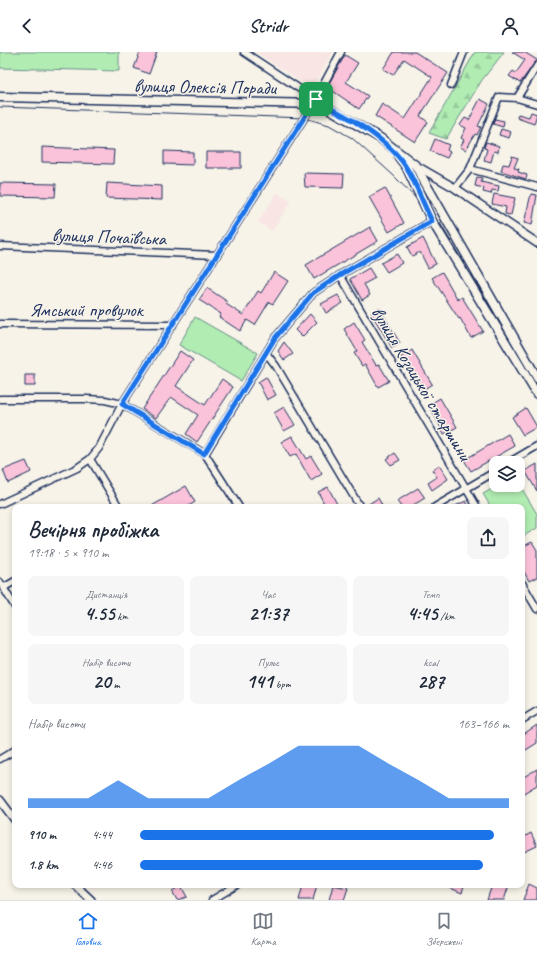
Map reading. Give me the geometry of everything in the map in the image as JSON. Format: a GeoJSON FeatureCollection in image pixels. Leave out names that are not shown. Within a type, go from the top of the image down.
{"type":"FeatureCollection","features":[{"type":"Feature","properties":{"kind":"main road","name":"вулиця Олексія Поради"},"geometry":{"type":"LineString","coordinates":[[0,97],[315,102],[323,105],[380,138],[415,165]]}},
{"type":"Feature","properties":{"kind":"main road"},"geometry":{"type":"LineString","coordinates":[[380,138],[406,166],[432,221],[537,394]]}},
{"type":"Feature","properties":{"kind":"main road"},"geometry":{"type":"LineString","coordinates":[[415,165],[537,378]]}},
{"type":"Feature","properties":{"kind":"street"},"geometry":{"type":"LineString","coordinates":[[244,52],[315,102]]}},
{"type":"Feature","properties":{"kind":"street"},"geometry":{"type":"LineString","coordinates":[[0,504],[77,468],[90,459],[99,448],[122,404],[315,102],[341,52]]}},
{"type":"Feature","properties":{"kind":"street"},"geometry":{"type":"LineString","coordinates":[[450,85],[464,52]]}},
{"type":"Feature","properties":{"kind":"street"},"geometry":{"type":"LineString","coordinates":[[517,98],[537,66]]}},
{"type":"Feature","properties":{"kind":"street"},"geometry":{"type":"LineString","coordinates":[[455,188],[470,168],[497,99],[501,96],[517,98],[537,104]]}},
{"type":"Feature","properties":{"kind":"street","name":"вулиця Олексія Поради"},"geometry":{"type":"LineString","coordinates":[[415,165],[455,188],[537,243]]}},
{"type":"Feature","properties":{"kind":"street"},"geometry":{"type":"LineString","coordinates":[[470,168],[537,187]]}},
{"type":"Feature","properties":{"kind":"street"},"geometry":{"type":"LineString","coordinates":[[204,454],[266,353],[288,322],[313,293],[340,275],[432,221]]}},
{"type":"Feature","properties":{"kind":"street","name":"вулиця Почаївська"},"geometry":{"type":"LineString","coordinates":[[0,246],[216,255]]}},
{"type":"Feature","properties":{"kind":"street","name":"вулиця Козацької старшини"},"geometry":{"type":"LineString","coordinates":[[340,275],[475,504]]}},
{"type":"Feature","properties":{"kind":"street","name":"Ямський провулок"},"geometry":{"type":"LineString","coordinates":[[0,324],[173,324]]}},
{"type":"Feature","properties":{"kind":"street"},"geometry":{"type":"LineString","coordinates":[[266,353],[276,366],[358,504]]}},
{"type":"Feature","properties":{"kind":"street"},"geometry":{"type":"LineString","coordinates":[[0,399],[86,399],[105,400],[122,404],[204,454],[237,504]]}},
{"type":"Feature","properties":{"kind":"street"},"geometry":{"type":"LineString","coordinates":[[520,456],[537,446]]}},
{"type":"Feature","properties":{"kind":"street"},"geometry":{"type":"LineString","coordinates":[[90,459],[117,504]]}},
{"type":"Feature","properties":{"kind":"street"},"geometry":{"type":"LineString","coordinates":[[441,504],[489,474]]}},
{"type":"Feature","properties":{"kind":"street"},"geometry":{"type":"LineString","coordinates":[[0,582],[12,602]]}},
{"type":"Feature","properties":{"kind":"street"},"geometry":{"type":"LineString","coordinates":[[4,588],[12,583]]}},
{"type":"Feature","properties":{"kind":"street"},"geometry":{"type":"LineString","coordinates":[[525,588],[537,609]]}},
{"type":"Feature","properties":{"kind":"street"},"geometry":{"type":"LineString","coordinates":[[525,718],[537,712]]}},
{"type":"Feature","properties":{"kind":"street"},"geometry":{"type":"LineString","coordinates":[[0,759],[12,752]]}},
{"type":"Feature","properties":{"kind":"street"},"geometry":{"type":"LineString","coordinates":[[0,800],[12,816]]}},
{"type":"Feature","properties":{"kind":"street"},"geometry":{"type":"LineString","coordinates":[[78,888],[91,900]]}},
{"type":"Feature","properties":{"kind":"street"},"geometry":{"type":"LineString","coordinates":[[212,900],[232,888]]}},
{"type":"Feature","properties":{"kind":"shaded area"},"geometry":{"type":"Polygon","coordinates":[[[256,52],[333,52],[312,89],[256,52]]]}},
{"type":"Feature","properties":{"kind":"shaded area"},"geometry":{"type":"Polygon","coordinates":[[[277,193],[291,201],[272,231],[258,222],[277,193]]]}},
{"type":"Feature","properties":{"kind":"green space"},"geometry":{"type":"Polygon","coordinates":[[[0,52],[119,52],[119,71],[0,68],[0,52]]]}},
{"type":"Feature","properties":{"kind":"green space"},"geometry":{"type":"Polygon","coordinates":[[[475,52],[504,52],[482,80],[446,139],[429,133],[475,52]]]}},
{"type":"Feature","properties":{"kind":"green space"},"geometry":{"type":"Polygon","coordinates":[[[195,317],[258,353],[241,381],[179,345],[195,317]]]}},
{"type":"Feature","properties":{"kind":"green space"},"geometry":{"type":"Polygon","coordinates":[[[489,491],[489,492],[524,492],[537,514],[537,528],[525,535],[525,504],[489,504],[483,494],[489,491]]]}},
{"type":"Feature","properties":{"kind":"building"},"geometry":{"type":"Polygon","coordinates":[[[140,52],[157,52],[149,74],[134,68],[140,52]]]}},
{"type":"Feature","properties":{"kind":"building"},"geometry":{"type":"Polygon","coordinates":[[[394,52],[415,52],[448,73],[420,116],[428,122],[415,142],[375,116],[382,104],[405,119],[432,77],[404,59],[393,75],[383,69],[394,52]]]}},
{"type":"Feature","properties":{"kind":"building"},"geometry":{"type":"Polygon","coordinates":[[[512,52],[524,52],[537,60],[520,83],[509,76],[513,71],[516,73],[525,60],[512,52]]]}},
{"type":"Feature","properties":{"kind":"building"},"geometry":{"type":"Polygon","coordinates":[[[345,55],[358,63],[346,82],[368,96],[359,109],[327,87],[345,55]]]}},
{"type":"Feature","properties":{"kind":"building"},"geometry":{"type":"Polygon","coordinates":[[[480,99],[489,104],[478,126],[481,127],[477,135],[475,134],[466,150],[460,147],[464,140],[461,138],[466,128],[460,125],[465,118],[469,120],[480,99]]]}},
{"type":"Feature","properties":{"kind":"building"},"geometry":{"type":"Polygon","coordinates":[[[531,112],[537,114],[534,124],[517,118],[518,114],[529,117],[531,112]]]}},
{"type":"Feature","properties":{"kind":"building"},"geometry":{"type":"Polygon","coordinates":[[[495,119],[504,121],[503,127],[493,124],[495,119]]]}},
{"type":"Feature","properties":{"kind":"building"},"geometry":{"type":"Polygon","coordinates":[[[501,129],[511,132],[509,138],[499,135],[501,129]]]}},
{"type":"Feature","properties":{"kind":"building"},"geometry":{"type":"Polygon","coordinates":[[[435,139],[449,145],[447,150],[450,152],[447,158],[430,151],[435,139]]]}},
{"type":"Feature","properties":{"kind":"building"},"geometry":{"type":"Polygon","coordinates":[[[486,142],[499,146],[498,152],[494,151],[491,162],[484,160],[487,149],[484,148],[486,142]]]}},
{"type":"Feature","properties":{"kind":"building"},"geometry":{"type":"Polygon","coordinates":[[[42,147],[114,150],[113,164],[42,162],[42,147]]]}},
{"type":"Feature","properties":{"kind":"building"},"geometry":{"type":"Polygon","coordinates":[[[164,151],[193,152],[193,165],[164,164],[164,151]]]}},
{"type":"Feature","properties":{"kind":"building"},"geometry":{"type":"Polygon","coordinates":[[[206,152],[241,152],[241,168],[206,168],[206,152]]]}},
{"type":"Feature","properties":{"kind":"building"},"geometry":{"type":"Polygon","coordinates":[[[512,156],[518,158],[514,168],[519,169],[518,172],[527,175],[526,179],[501,171],[503,164],[509,165],[512,156]]]}},
{"type":"Feature","properties":{"kind":"building"},"geometry":{"type":"Polygon","coordinates":[[[304,173],[344,174],[343,188],[305,187],[304,173]]]}},
{"type":"Feature","properties":{"kind":"building"},"geometry":{"type":"Polygon","coordinates":[[[477,177],[482,178],[481,182],[499,186],[498,191],[492,190],[491,194],[483,192],[484,188],[475,186],[477,177]]]}},
{"type":"Feature","properties":{"kind":"building"},"geometry":{"type":"Polygon","coordinates":[[[0,183],[56,184],[55,197],[0,196],[0,183]]]}},
{"type":"Feature","properties":{"kind":"building"},"geometry":{"type":"Polygon","coordinates":[[[107,183],[162,186],[162,200],[106,198],[107,183]]]}},
{"type":"Feature","properties":{"kind":"building"},"geometry":{"type":"Polygon","coordinates":[[[385,188],[404,223],[389,232],[369,197],[385,188]]]}},
{"type":"Feature","properties":{"kind":"building"},"geometry":{"type":"Polygon","coordinates":[[[494,194],[515,198],[511,215],[505,214],[506,207],[492,204],[494,194]]]}},
{"type":"Feature","properties":{"kind":"building"},"geometry":{"type":"Polygon","coordinates":[[[531,194],[537,195],[532,225],[524,223],[531,194]]]}},
{"type":"Feature","properties":{"kind":"building"},"geometry":{"type":"Polygon","coordinates":[[[370,227],[378,241],[314,279],[306,265],[370,227]]]}},
{"type":"Feature","properties":{"kind":"building"},"geometry":{"type":"Polygon","coordinates":[[[423,238],[436,264],[428,268],[420,252],[412,256],[407,247],[423,238]]]}},
{"type":"Feature","properties":{"kind":"building"},"geometry":{"type":"Polygon","coordinates":[[[397,254],[402,263],[387,272],[381,263],[397,254]]]}},
{"type":"Feature","properties":{"kind":"building"},"geometry":{"type":"Polygon","coordinates":[[[369,268],[375,278],[364,284],[370,295],[362,300],[350,279],[369,268]]]}},
{"type":"Feature","properties":{"kind":"building"},"geometry":{"type":"Polygon","coordinates":[[[274,272],[288,281],[273,304],[269,302],[255,325],[247,320],[240,331],[219,317],[221,314],[199,300],[207,288],[228,302],[226,304],[243,315],[258,291],[261,293],[274,272]]]}},
{"type":"Feature","properties":{"kind":"building"},"geometry":{"type":"Polygon","coordinates":[[[442,272],[458,300],[462,297],[483,331],[471,338],[460,318],[459,319],[432,278],[442,272]]]}},
{"type":"Feature","properties":{"kind":"building"},"geometry":{"type":"Polygon","coordinates":[[[338,295],[343,303],[326,313],[321,304],[338,295]]]}},
{"type":"Feature","properties":{"kind":"building"},"geometry":{"type":"Polygon","coordinates":[[[379,308],[400,343],[392,348],[371,313],[379,308]]]}},
{"type":"Feature","properties":{"kind":"building"},"geometry":{"type":"Polygon","coordinates":[[[310,314],[317,322],[302,337],[295,330],[310,314]]]}},
{"type":"Feature","properties":{"kind":"building"},"geometry":{"type":"Polygon","coordinates":[[[354,322],[365,340],[362,342],[376,365],[379,364],[389,381],[378,387],[365,364],[362,366],[354,353],[357,351],[344,329],[354,322]]]}},
{"type":"Feature","properties":{"kind":"building"},"geometry":{"type":"Polygon","coordinates":[[[284,342],[293,354],[284,360],[278,351],[284,342]]]}},
{"type":"Feature","properties":{"kind":"building"},"geometry":{"type":"Polygon","coordinates":[[[412,350],[432,384],[421,391],[401,357],[412,350]]]}},
{"type":"Feature","properties":{"kind":"building"},"geometry":{"type":"Polygon","coordinates":[[[180,351],[193,360],[176,386],[205,405],[222,379],[233,387],[197,442],[186,434],[198,415],[171,397],[156,418],[142,409],[180,351]]]}},
{"type":"Feature","properties":{"kind":"building"},"geometry":{"type":"Polygon","coordinates":[[[25,375],[35,375],[35,386],[25,386],[25,375]]]}},
{"type":"Feature","properties":{"kind":"building"},"geometry":{"type":"Polygon","coordinates":[[[266,377],[276,395],[267,400],[258,382],[266,377]]]}},
{"type":"Feature","properties":{"kind":"building"},"geometry":{"type":"Polygon","coordinates":[[[440,398],[457,427],[444,434],[429,405],[440,398]]]}},
{"type":"Feature","properties":{"kind":"building"},"geometry":{"type":"Polygon","coordinates":[[[284,407],[295,425],[284,431],[274,413],[284,407]]]}},
{"type":"Feature","properties":{"kind":"building"},"geometry":{"type":"Polygon","coordinates":[[[526,408],[537,427],[523,435],[512,417],[526,408]]]}},
{"type":"Feature","properties":{"kind":"building"},"geometry":{"type":"Polygon","coordinates":[[[508,434],[515,446],[497,456],[489,456],[489,461],[471,471],[464,460],[508,434]]]}},
{"type":"Feature","properties":{"kind":"building"},"geometry":{"type":"Polygon","coordinates":[[[292,436],[306,459],[311,456],[322,474],[311,481],[296,454],[290,457],[281,442],[292,436]]]}},
{"type":"Feature","properties":{"kind":"building"},"geometry":{"type":"Polygon","coordinates":[[[395,453],[400,460],[391,465],[386,459],[395,453]]]}},
{"type":"Feature","properties":{"kind":"building"},"geometry":{"type":"Polygon","coordinates":[[[26,461],[31,472],[8,483],[3,470],[26,461]]]}},
{"type":"Feature","properties":{"kind":"building"},"geometry":{"type":"Polygon","coordinates":[[[537,464],[537,491],[525,471],[537,464]]]}},
{"type":"Feature","properties":{"kind":"building"},"geometry":{"type":"Polygon","coordinates":[[[439,465],[448,479],[432,490],[428,483],[437,477],[432,470],[439,465]]]}},
{"type":"Feature","properties":{"kind":"building"},"geometry":{"type":"Polygon","coordinates":[[[186,486],[195,502],[192,504],[155,504],[186,486]]]}},
{"type":"Feature","properties":{"kind":"building"},"geometry":{"type":"Polygon","coordinates":[[[328,487],[337,504],[324,504],[318,492],[328,487]]]}},
{"type":"Feature","properties":{"kind":"building"},"geometry":{"type":"Polygon","coordinates":[[[418,488],[425,498],[415,504],[399,504],[397,501],[418,488]]]}},
{"type":"Feature","properties":{"kind":"building"},"geometry":{"type":"Polygon","coordinates":[[[378,498],[381,504],[369,504],[378,498]]]}},
{"type":"Feature","properties":{"kind":"building"},"geometry":{"type":"Polygon","coordinates":[[[466,501],[468,504],[460,504],[466,501]]]}},
{"type":"Feature","properties":{"kind":"building"},"geometry":{"type":"Polygon","coordinates":[[[532,542],[537,550],[537,577],[529,581],[525,574],[525,546],[532,542]]]}},
{"type":"Feature","properties":{"kind":"building"},"geometry":{"type":"Polygon","coordinates":[[[537,725],[537,743],[526,750],[525,748],[525,733],[537,725]]]}},
{"type":"Feature","properties":{"kind":"building"},"geometry":{"type":"Polygon","coordinates":[[[537,769],[537,785],[525,792],[525,776],[537,769]]]}},
{"type":"Feature","properties":{"kind":"building"},"geometry":{"type":"Polygon","coordinates":[[[531,833],[537,846],[525,852],[525,836],[531,833]]]}},
{"type":"Feature","properties":{"kind":"building"},"geometry":{"type":"Polygon","coordinates":[[[529,884],[537,888],[537,900],[523,900],[529,884]]]}},
{"type":"Feature","properties":{"kind":"building"},"geometry":{"type":"Polygon","coordinates":[[[177,888],[182,888],[187,897],[177,900],[172,891],[177,888]]]}},
{"type":"Feature","properties":{"kind":"building"},"geometry":{"type":"Polygon","coordinates":[[[302,888],[316,888],[313,900],[299,900],[302,888]]]}},
{"type":"Feature","properties":{"kind":"building"},"geometry":{"type":"Polygon","coordinates":[[[332,888],[348,888],[344,900],[329,900],[332,888]]]}},
{"type":"Feature","properties":{"kind":"building"},"geometry":{"type":"Polygon","coordinates":[[[450,888],[463,888],[462,893],[450,888]]]}},
{"type":"Feature","properties":{"kind":"building"},"geometry":{"type":"Polygon","coordinates":[[[491,888],[508,888],[504,900],[487,900],[491,888]]]}},
{"type":"Feature","properties":{"kind":"tram line"},"geometry":{"type":"LineString","coordinates":[[0,107],[305,118],[329,125],[352,138],[393,175],[440,223],[537,386]]}},
{"type":"Feature","properties":{"kind":"route"},"geometry":{"type":"LineString","coordinates":[[316,99],[323,105],[380,138],[401,159],[406,166],[432,221],[321,286],[313,293],[275,338],[204,454],[122,404],[316,99]]}}]}
